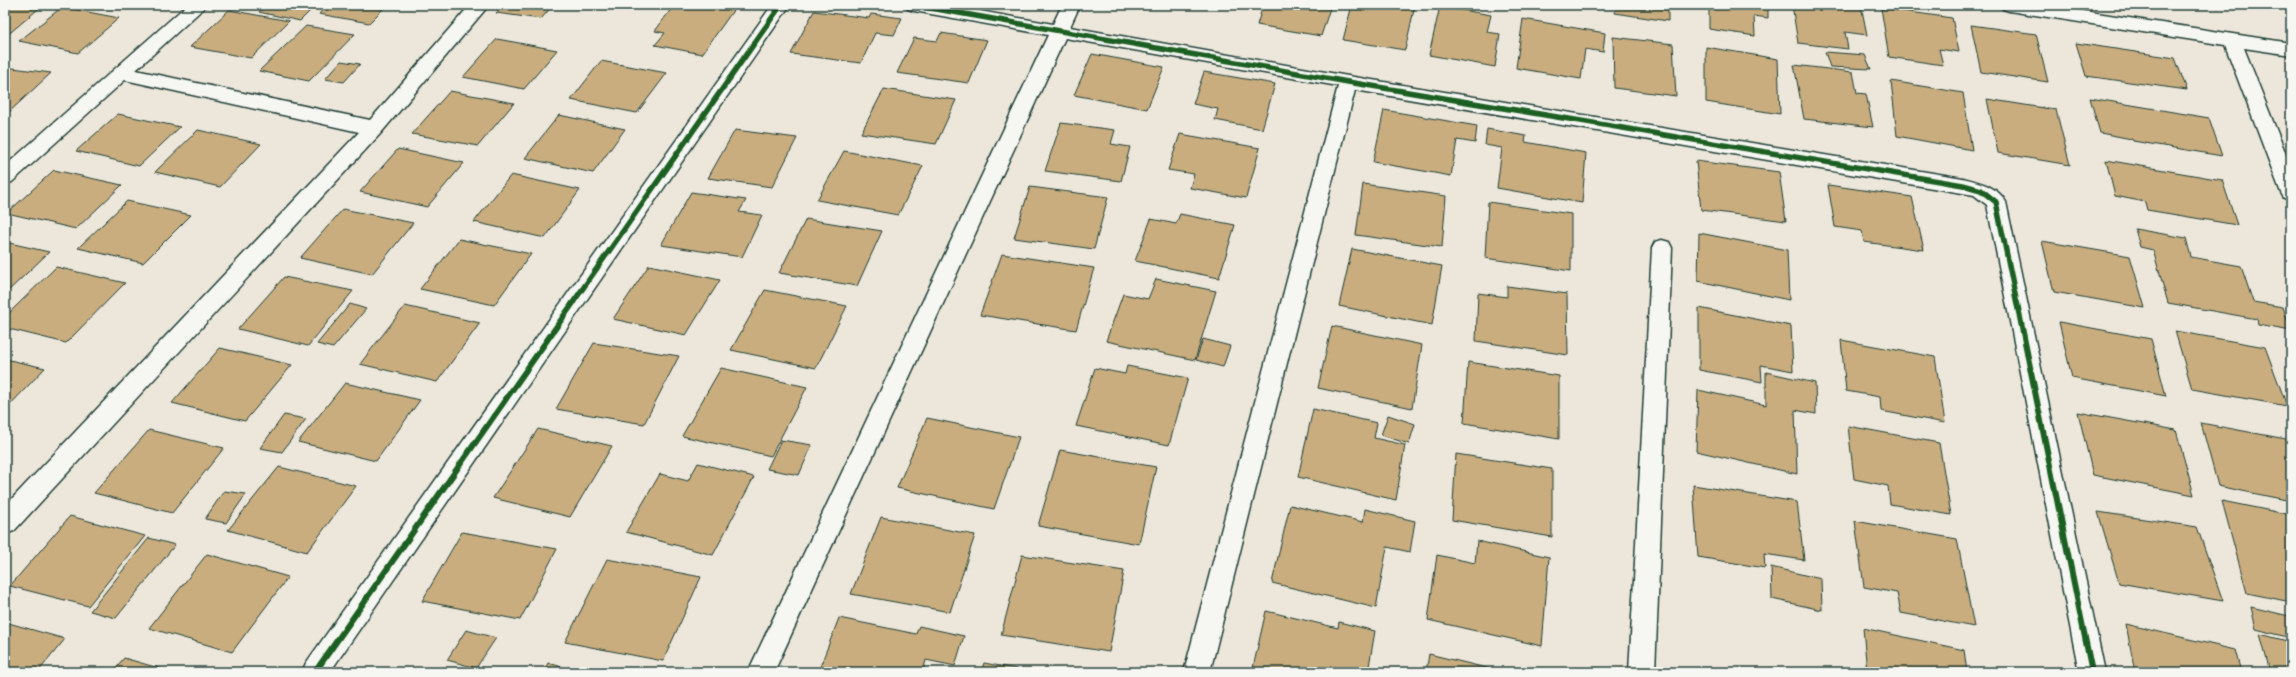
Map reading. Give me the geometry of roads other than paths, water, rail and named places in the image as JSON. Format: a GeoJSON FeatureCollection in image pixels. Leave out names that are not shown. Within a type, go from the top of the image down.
{"type":"FeatureCollection","features":[{"type":"Feature","properties":{"kind":"street"},"geometry":{"type":"LineString","coordinates":[[5,177],[198,5]]}},
{"type":"Feature","properties":{"kind":"street"},"geometry":{"type":"LineString","coordinates":[[5,523],[374,128],[480,5]]}},
{"type":"Feature","properties":{"kind":"street"},"geometry":{"type":"LineString","coordinates":[[315,672],[781,5]]}},
{"type":"Feature","properties":{"kind":"street"},"geometry":{"type":"LineString","coordinates":[[914,5],[1348,82],[1963,185],[1981,190],[1996,202],[2092,672]]}},
{"type":"Feature","properties":{"kind":"street"},"geometry":{"type":"LineString","coordinates":[[761,672],[1071,5]]}},
{"type":"Feature","properties":{"kind":"street"},"geometry":{"type":"LineString","coordinates":[[2009,5],[2291,49]]}},
{"type":"Feature","properties":{"kind":"street"},"geometry":{"type":"LineString","coordinates":[[2232,40],[2291,193]]}},
{"type":"Feature","properties":{"kind":"street"},"geometry":{"type":"LineString","coordinates":[[121,73],[374,128]]}},
{"type":"Feature","properties":{"kind":"street"},"geometry":{"type":"LineString","coordinates":[[1197,672],[1348,82]]}},
{"type":"Feature","properties":{"kind":"street"},"geometry":{"type":"LineString","coordinates":[[1642,672],[1662,248]]}}]}
